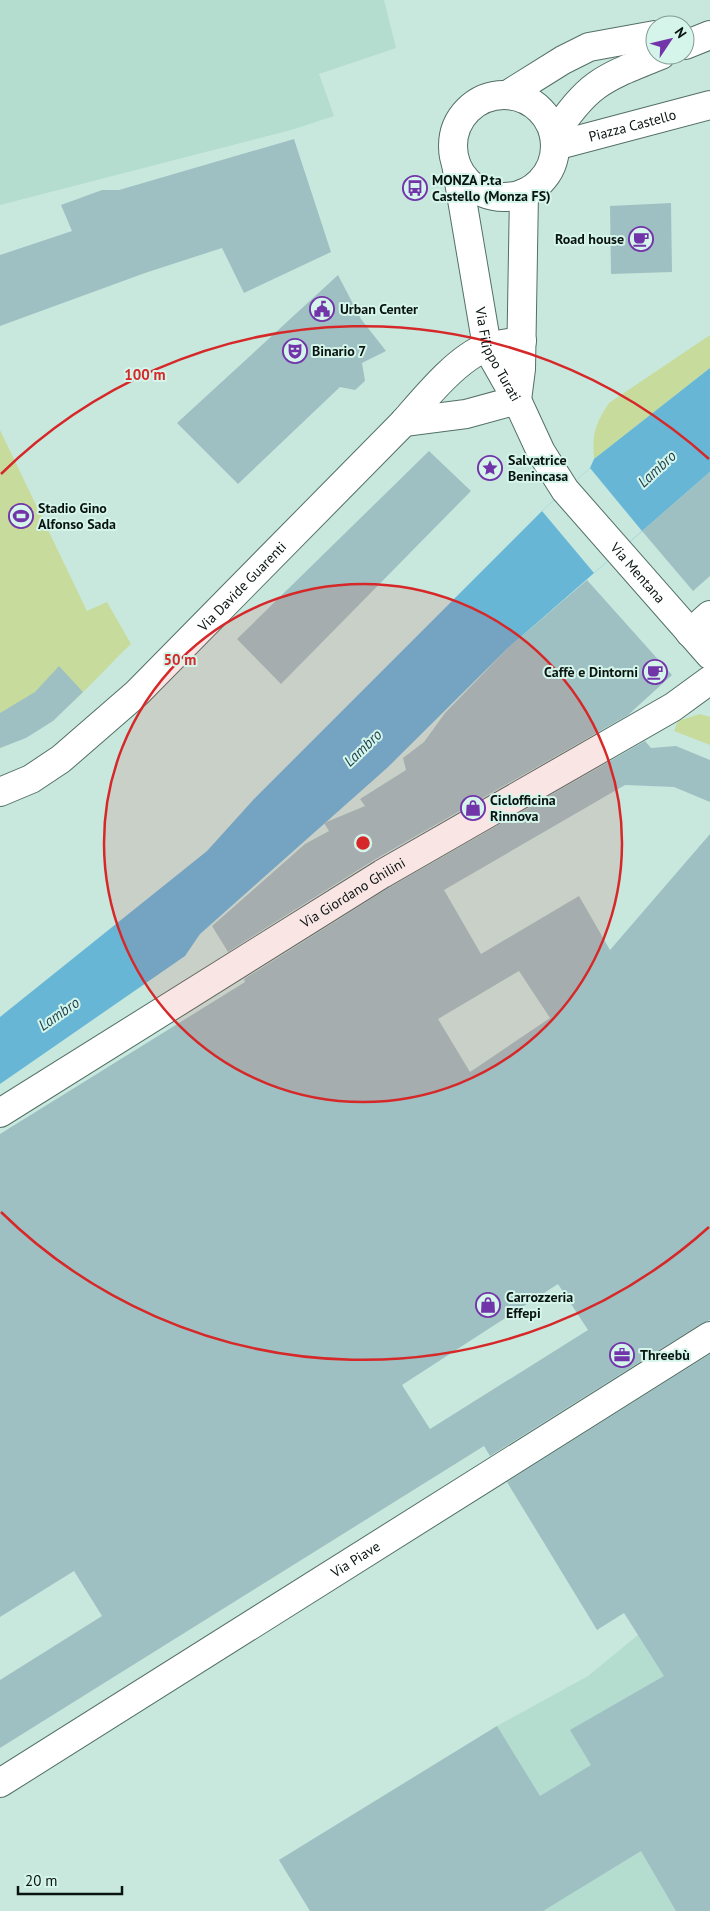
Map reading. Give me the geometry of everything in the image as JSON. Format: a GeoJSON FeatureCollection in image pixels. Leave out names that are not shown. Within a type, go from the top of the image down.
{"type":"FeatureCollection","features":[{"type":"Feature","properties":{"kind":"street"},"geometry":{"type":"LineString","coordinates":[[507,95],[563,60],[590,47],[645,37]]}},
{"type":"Feature","properties":{"kind":"street"},"geometry":{"type":"LineString","coordinates":[[554,141],[572,107],[595,84],[645,62]]}},
{"type":"Feature","properties":{"kind":"street"},"geometry":{"type":"LineString","coordinates":[[507,95],[528,101],[540,110],[548,121],[554,141],[552,162],[546,175],[533,188],[524,193],[501,197],[484,193],[464,178],[456,164],[453,152],[454,138],[464,114],[480,101],[494,96],[507,95]]}},
{"type":"Feature","properties":{"kind":"street","name":"Piazza Castello"},"geometry":{"type":"LineString","coordinates":[[554,141],[710,105]]}},
{"type":"Feature","properties":{"kind":"street","name":"Via Filippo Turati"},"geometry":{"type":"LineString","coordinates":[[456,164],[487,347],[517,400]]}},
{"type":"Feature","properties":{"kind":"street","name":"Via Filippo Turati"},"geometry":{"type":"LineString","coordinates":[[517,400],[522,341],[524,193]]}},
{"type":"Feature","properties":{"kind":"street","name":"Via Davide Guarenti"},"geometry":{"type":"LineString","coordinates":[[0,792],[31,779],[61,759],[137,693],[404,422],[438,383],[487,347],[522,341]]}},
{"type":"Feature","properties":{"kind":"street"},"geometry":{"type":"LineString","coordinates":[[404,422],[466,414],[517,400]]}},
{"type":"Feature","properties":{"kind":"street","name":"Via Mentana"},"geometry":{"type":"LineString","coordinates":[[517,400],[541,452],[565,490],[618,552],[700,624],[710,655]]}},
{"type":"Feature","properties":{"kind":"street","name":"Via Giordano Ghilini"},"geometry":{"type":"LineString","coordinates":[[0,1114],[382,874],[673,707],[710,680]]}},
{"type":"Feature","properties":{"kind":"street","name":"Via Piave"},"geometry":{"type":"LineString","coordinates":[[0,1783],[710,1336]]}},
{"type":"Feature","properties":{"kind":"shaded area"},"geometry":{"type":"Polygon","coordinates":[[[0,0],[384,0],[396,48],[319,74],[334,116],[291,130],[0,205],[0,0]]]}},
{"type":"Feature","properties":{"kind":"shaded area"},"geometry":{"type":"Polygon","coordinates":[[[710,1593],[710,1911],[310,1911],[279,1860],[497,1726],[588,1676],[638,1635],[710,1593]]]}},
{"type":"Feature","properties":{"kind":"green space"},"geometry":{"type":"Polygon","coordinates":[[[710,335],[710,368],[594,459],[596,429],[600,417],[609,403],[710,335]]]}},
{"type":"Feature","properties":{"kind":"green space","name":"Stadio Gino Alfonso Sada"},"geometry":{"type":"Polygon","coordinates":[[[0,430],[87,611],[107,602],[131,644],[72,703],[56,716],[21,739],[0,748],[0,430]]]}},
{"type":"Feature","properties":{"kind":"green space"},"geometry":{"type":"Polygon","coordinates":[[[700,714],[710,717],[710,745],[674,731],[678,721],[700,714]]]}},
{"type":"Feature","properties":{"kind":"water","name":"Lambro"},"geometry":{"type":"Polygon","coordinates":[[[710,368],[710,472],[508,648],[387,768],[200,934],[185,956],[0,1084],[0,1017],[207,851],[254,799],[542,511],[590,468],[594,459],[710,368]]]}},
{"type":"Feature","properties":{"kind":"pier"},"geometry":{"type":"Polygon","coordinates":[[[590,468],[642,531],[594,573],[542,511],[590,468]]]}},
{"type":"Feature","properties":{"kind":"building","name":"Urban Center"},"geometry":{"type":"Polygon","coordinates":[[[294,139],[331,252],[244,293],[222,248],[145,273],[0,326],[0,255],[72,231],[61,205],[102,190],[119,190],[294,139]]]}},
{"type":"Feature","properties":{"kind":"building","name":"Road house"},"geometry":{"type":"Polygon","coordinates":[[[671,203],[672,272],[611,274],[610,206],[671,203]]]}},
{"type":"Feature","properties":{"kind":"building"},"geometry":{"type":"Polygon","coordinates":[[[338,275],[361,319],[386,351],[362,363],[365,381],[355,390],[340,387],[238,484],[177,423],[338,275]]]}},
{"type":"Feature","properties":{"kind":"building"},"geometry":{"type":"Polygon","coordinates":[[[429,451],[471,491],[281,684],[237,639],[429,451]]]}},
{"type":"Feature","properties":{"kind":"building"},"geometry":{"type":"Polygon","coordinates":[[[710,472],[710,576],[693,591],[642,531],[710,472]]]}},
{"type":"Feature","properties":{"kind":"building"},"geometry":{"type":"Polygon","coordinates":[[[587,580],[672,675],[628,715],[374,860],[228,952],[212,926],[305,844],[329,831],[324,823],[365,806],[360,799],[406,770],[403,758],[424,742],[445,713],[509,647],[587,580]]]}},
{"type":"Feature","properties":{"kind":"building"},"geometry":{"type":"Polygon","coordinates":[[[59,666],[83,692],[53,721],[26,738],[0,748],[0,713],[35,692],[59,666]]]}},
{"type":"Feature","properties":{"kind":"building"},"geometry":{"type":"Polygon","coordinates":[[[645,741],[651,748],[676,746],[710,760],[710,802],[674,787],[625,785],[444,890],[481,954],[579,896],[610,950],[710,834],[710,1320],[702,1323],[490,1456],[484,1446],[0,1748],[0,1680],[102,1616],[74,1571],[0,1617],[0,1134],[245,982],[244,979],[390,887],[645,741]],[[519,971],[438,1019],[470,1072],[550,1018],[519,971]],[[558,1284],[402,1385],[430,1429],[588,1330],[558,1284]]]}},
{"type":"Feature","properties":{"kind":"building"},"geometry":{"type":"Polygon","coordinates":[[[710,1354],[710,1911],[676,1911],[641,1851],[543,1911],[310,1911],[279,1860],[497,1726],[540,1796],[591,1765],[570,1730],[664,1676],[624,1613],[597,1630],[507,1482],[710,1354]]]}},
{"type":"Feature","properties":{"kind":"place","name":"MONZA P.ta Castello (Monza FS)"},"geometry":{"type":"Point","coordinates":[415,188]}},
{"type":"Feature","properties":{"kind":"place","name":"Road house"},"geometry":{"type":"Point","coordinates":[641,239]}},
{"type":"Feature","properties":{"kind":"place","name":"Urban Center"},"geometry":{"type":"Point","coordinates":[322,309]}},
{"type":"Feature","properties":{"kind":"place","name":"Binario 7"},"geometry":{"type":"Point","coordinates":[295,351]}},
{"type":"Feature","properties":{"kind":"place","name":"Salvatrice Benincasa"},"geometry":{"type":"Point","coordinates":[490,468]}},
{"type":"Feature","properties":{"kind":"place","name":"Stadio Gino Alfonso Sada"},"geometry":{"type":"Point","coordinates":[21,516]}},
{"type":"Feature","properties":{"kind":"place","name":"Caffè e Dintorni"},"geometry":{"type":"Point","coordinates":[655,672]}},
{"type":"Feature","properties":{"kind":"place","name":"Ciclofficina Rinnova"},"geometry":{"type":"Point","coordinates":[473,808]}},
{"type":"Feature","properties":{"kind":"place","name":"Carrozzeria Effepi"},"geometry":{"type":"Point","coordinates":[488,1305]}},
{"type":"Feature","properties":{"kind":"place","name":"Threebù"},"geometry":{"type":"Point","coordinates":[622,1355]}}]}
